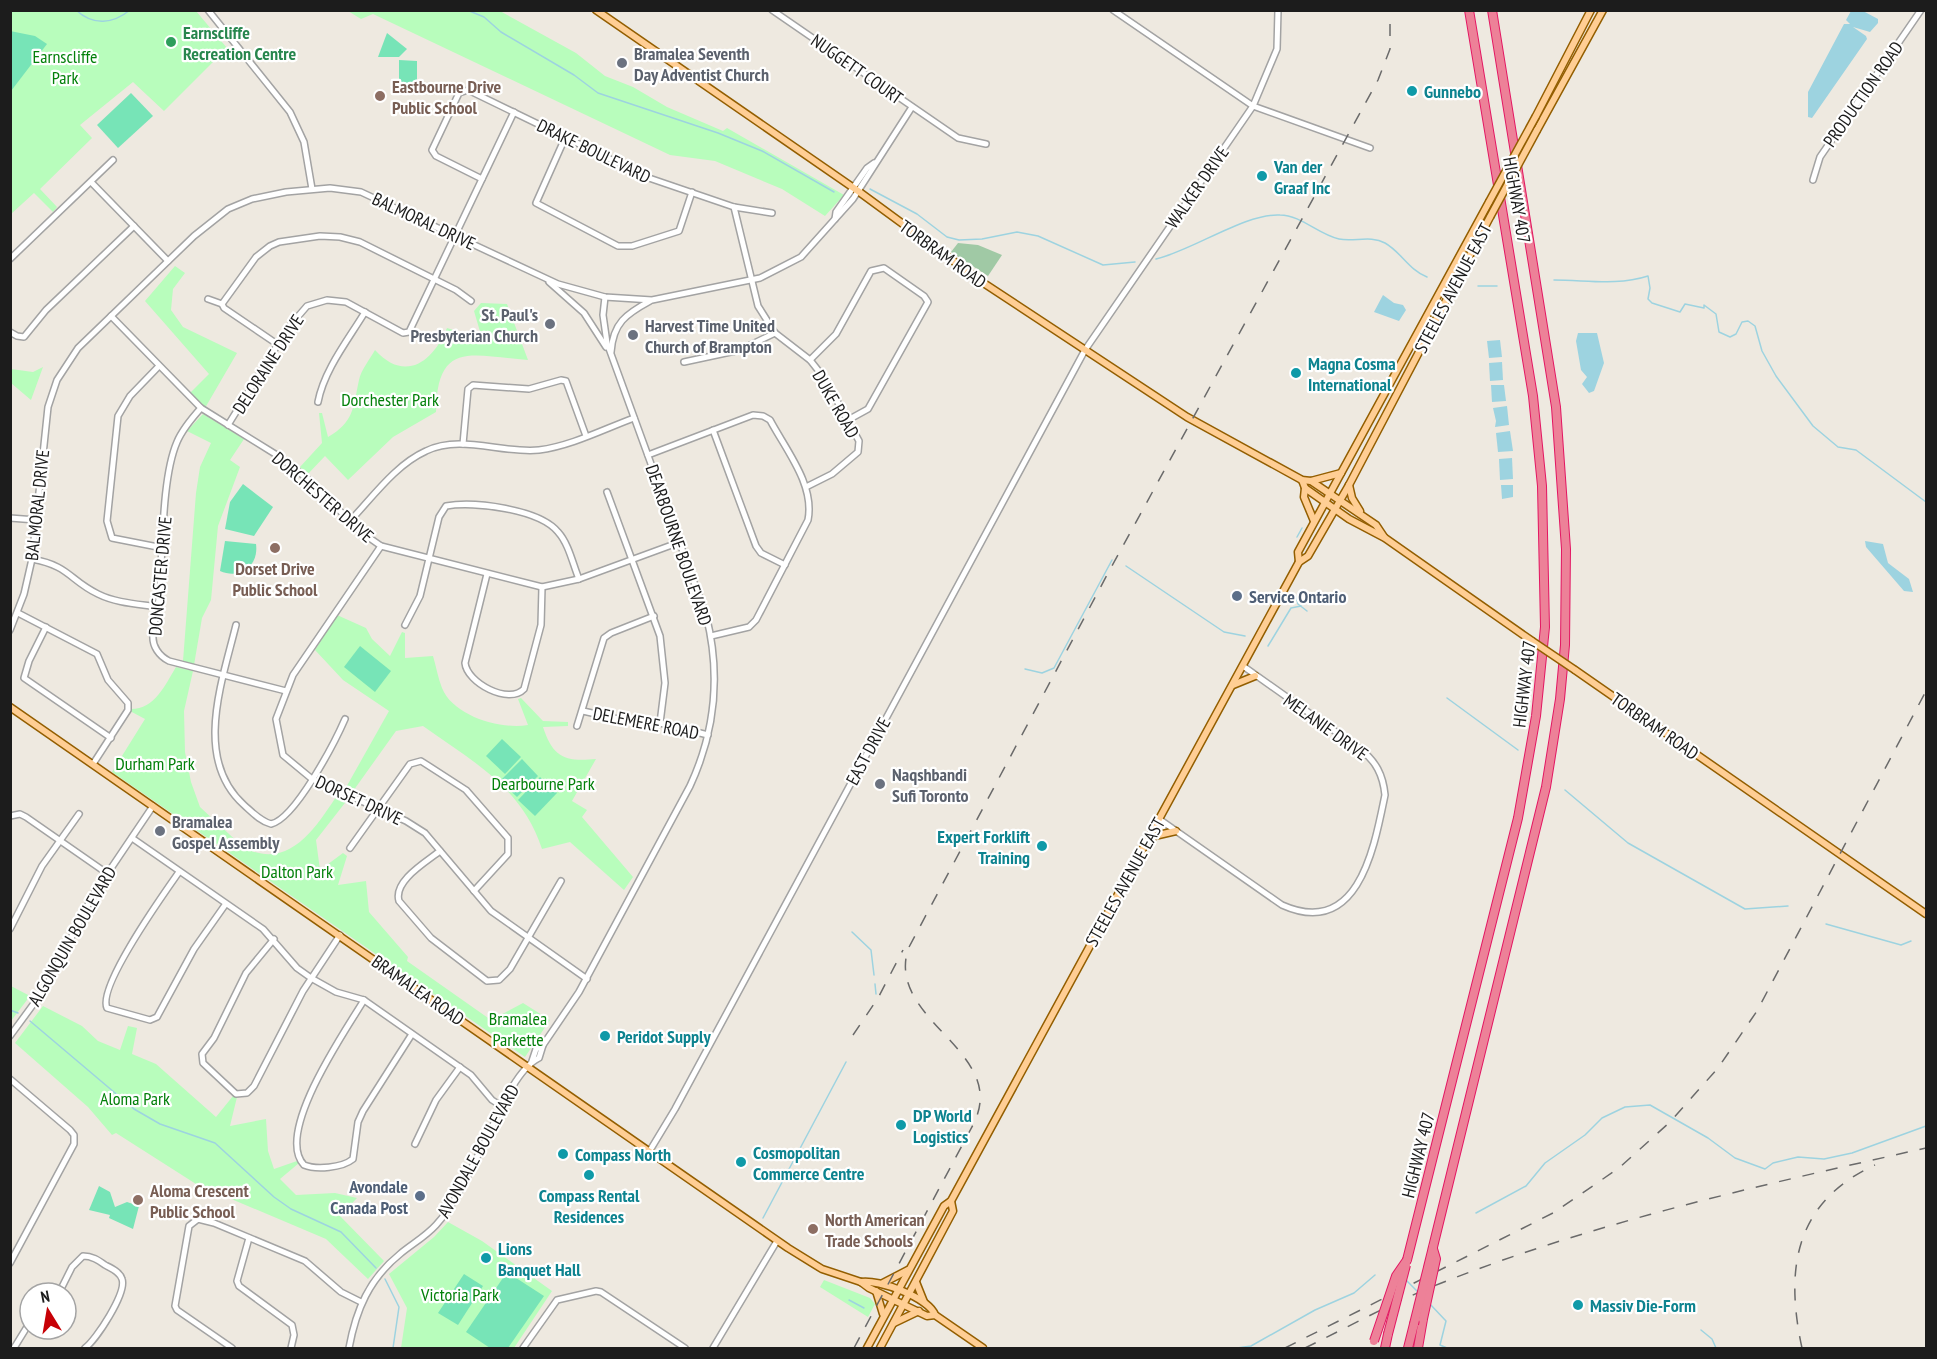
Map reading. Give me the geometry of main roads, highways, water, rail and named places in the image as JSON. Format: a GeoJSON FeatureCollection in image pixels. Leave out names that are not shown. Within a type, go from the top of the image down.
{"type":"FeatureCollection","features":[{"type":"Feature","properties":{"kind":"highway","name":"HIGHWAY 407"},"geometry":{"type":"LineString","coordinates":[[1385,1348],[1518,818],[1536,716],[1545,627],[1542,486],[1533,396],[1469,10]]}},
{"type":"Feature","properties":{"kind":"highway","name":"HIGHWAY 407"},"geometry":{"type":"LineString","coordinates":[[1408,1348],[1546,787],[1560,699],[1565,645],[1566,549],[1556,406],[1492,10]]}},
{"type":"Feature","properties":{"kind":"highway"},"geometry":{"type":"LineString","coordinates":[[1418,1348],[1436,1259],[1433,1247]]}},
{"type":"Feature","properties":{"kind":"highway"},"geometry":{"type":"LineString","coordinates":[[1373,1345],[1396,1276],[1407,1260]]}},
{"type":"Feature","properties":{"kind":"main road","name":"TORBRAM ROAD"},"geometry":{"type":"LineString","coordinates":[[596,10],[856,190],[982,282],[1187,417],[1302,480],[1311,481],[1376,525],[1384,537]]}},
{"type":"Feature","properties":{"kind":"main road","name":"STEELES AVENUE EAST"},"geometry":{"type":"LineString","coordinates":[[1299,562],[1298,552],[1314,521],[1592,10]]}},
{"type":"Feature","properties":{"kind":"main road","name":"STEELES AVENUE EAST"},"geometry":{"type":"LineString","coordinates":[[867,1348],[883,1314],[944,1206],[951,1201],[1299,562],[1308,556],[1349,485],[1490,217],[1603,10]]}},
{"type":"Feature","properties":{"kind":"main road"},"geometry":{"type":"LineString","coordinates":[[1311,481],[1341,473]]}},
{"type":"Feature","properties":{"kind":"main road"},"geometry":{"type":"LineString","coordinates":[[1302,480],[1305,488],[1304,498],[1314,521]]}},
{"type":"Feature","properties":{"kind":"main road"},"geometry":{"type":"LineString","coordinates":[[1349,485],[1355,506],[1364,516]]}},
{"type":"Feature","properties":{"kind":"main road","name":"TORBRAM ROAD"},"geometry":{"type":"LineString","coordinates":[[1305,488],[1367,531],[1384,537],[1926,914]]}},
{"type":"Feature","properties":{"kind":"main road"},"geometry":{"type":"LineString","coordinates":[[1233,685],[1255,676]]}},
{"type":"Feature","properties":{"kind":"main road","name":"BRAMALEA ROAD"},"geometry":{"type":"LineString","coordinates":[[10,707],[530,1064],[649,1152],[777,1241],[822,1269],[861,1282],[927,1316],[935,1315]]}},
{"type":"Feature","properties":{"kind":"main road"},"geometry":{"type":"LineString","coordinates":[[1150,837],[1176,831]]}},
{"type":"Feature","properties":{"kind":"main road","name":"STEELES AVENUE EAST"},"geometry":{"type":"LineString","coordinates":[[880,1348],[953,1211],[951,1201]]}},
{"type":"Feature","properties":{"kind":"main road"},"geometry":{"type":"LineString","coordinates":[[883,1283],[909,1270]]}},
{"type":"Feature","properties":{"kind":"main road","name":"BRAMALEA ROAD"},"geometry":{"type":"LineString","coordinates":[[861,1282],[874,1280],[925,1303],[933,1308],[935,1315],[983,1348]]}},
{"type":"Feature","properties":{"kind":"main road"},"geometry":{"type":"LineString","coordinates":[[916,1282],[925,1303]]}},
{"type":"Feature","properties":{"kind":"main road"},"geometry":{"type":"LineString","coordinates":[[876,1290],[883,1314]]}},
{"type":"Feature","properties":{"kind":"main road"},"geometry":{"type":"LineString","coordinates":[[893,1323],[919,1311]]}},
{"type":"Feature","properties":{"kind":"water"},"geometry":{"type":"Polygon","coordinates":[[[1851,11],[1863,11],[1878,19],[1878,23],[1870,32],[1853,27],[1867,39],[1812,118],[1808,117],[1808,92],[1844,24],[1850,24],[1846,20],[1851,11]]]}},
{"type":"Feature","properties":{"kind":"water"},"geometry":{"type":"Polygon","coordinates":[[[1383,295],[1394,303],[1403,305],[1406,310],[1399,321],[1374,312],[1383,295]]]}},
{"type":"Feature","properties":{"kind":"water"},"geometry":{"type":"Polygon","coordinates":[[[1578,333],[1597,333],[1604,363],[1594,391],[1589,393],[1582,384],[1587,377],[1581,370],[1576,341],[1578,333]]]}},
{"type":"Feature","properties":{"kind":"water"},"geometry":{"type":"Polygon","coordinates":[[[1500,340],[1502,357],[1489,358],[1487,341],[1500,340]]]}},
{"type":"Feature","properties":{"kind":"water"},"geometry":{"type":"Polygon","coordinates":[[[1502,362],[1503,380],[1490,381],[1489,363],[1502,362]]]}},
{"type":"Feature","properties":{"kind":"water"},"geometry":{"type":"Polygon","coordinates":[[[1491,385],[1504,385],[1506,401],[1492,402],[1491,385]]]}},
{"type":"Feature","properties":{"kind":"water"},"geometry":{"type":"Polygon","coordinates":[[[1507,406],[1509,425],[1495,427],[1493,408],[1507,406]]]}},
{"type":"Feature","properties":{"kind":"water"},"geometry":{"type":"Polygon","coordinates":[[[1510,431],[1513,451],[1498,452],[1496,433],[1510,431]]]}},
{"type":"Feature","properties":{"kind":"water"},"geometry":{"type":"Polygon","coordinates":[[[1512,458],[1513,479],[1500,480],[1499,459],[1512,458]]]}},
{"type":"Feature","properties":{"kind":"water"},"geometry":{"type":"Polygon","coordinates":[[[1501,485],[1513,485],[1513,497],[1502,499],[1501,485]]]}},
{"type":"Feature","properties":{"kind":"water"},"geometry":{"type":"Polygon","coordinates":[[[1865,541],[1883,544],[1888,563],[1909,579],[1913,592],[1904,591],[1866,547],[1865,541]]]}},
{"type":"Feature","properties":{"kind":"waterway"},"geometry":{"type":"LineString","coordinates":[[76,10],[96,21],[117,18],[130,10]]}},
{"type":"Feature","properties":{"kind":"waterway"},"geometry":{"type":"LineString","coordinates":[[467,10],[484,17],[501,32],[574,75],[598,93],[718,133],[762,151],[834,192]]}},
{"type":"Feature","properties":{"kind":"waterway"},"geometry":{"type":"LineString","coordinates":[[870,189],[917,214],[947,237],[959,240],[982,239],[1017,232],[1038,236],[1103,265],[1135,262]]}},
{"type":"Feature","properties":{"kind":"waterway"},"geometry":{"type":"LineString","coordinates":[[1156,259],[1251,220],[1280,215],[1295,218],[1324,234],[1339,239],[1368,239],[1385,243],[1415,270],[1427,277]]}},
{"type":"Feature","properties":{"kind":"waterway"},"geometry":{"type":"LineString","coordinates":[[1554,280],[1613,282],[1648,276],[1650,288],[1648,299],[1652,303],[1680,312],[1685,304],[1704,308],[1704,305],[1716,314],[1719,332],[1730,337],[1736,334],[1742,322],[1748,321],[1755,326],[1762,351],[1776,376],[1813,426],[1838,447],[1856,450],[1926,502]]}},
{"type":"Feature","properties":{"kind":"waterway"},"geometry":{"type":"LineString","coordinates":[[1478,286],[1497,286]]}},
{"type":"Feature","properties":{"kind":"waterway"},"geometry":{"type":"LineString","coordinates":[[1297,537],[1302,528]]}},
{"type":"Feature","properties":{"kind":"waterway"},"geometry":{"type":"LineString","coordinates":[[1025,669],[1042,673],[1054,668],[1112,560]]}},
{"type":"Feature","properties":{"kind":"waterway"},"geometry":{"type":"LineString","coordinates":[[1126,566],[1224,632],[1245,636]]}},
{"type":"Feature","properties":{"kind":"waterway"},"geometry":{"type":"LineString","coordinates":[[1296,597],[1298,604],[1307,611]]}},
{"type":"Feature","properties":{"kind":"waterway"},"geometry":{"type":"LineString","coordinates":[[1268,646],[1291,608],[1301,606]]}},
{"type":"Feature","properties":{"kind":"waterway"},"geometry":{"type":"LineString","coordinates":[[1447,698],[1518,750]]}},
{"type":"Feature","properties":{"kind":"waterway"},"geometry":{"type":"LineString","coordinates":[[1565,790],[1628,843],[1745,909],[1788,906]]}},
{"type":"Feature","properties":{"kind":"waterway"},"geometry":{"type":"LineString","coordinates":[[1826,924],[1901,945],[1911,941]]}},
{"type":"Feature","properties":{"kind":"waterway"},"geometry":{"type":"LineString","coordinates":[[852,932],[871,950],[874,975]]}},
{"type":"Feature","properties":{"kind":"waterway"},"geometry":{"type":"LineString","coordinates":[[875,984],[876,994]]}},
{"type":"Feature","properties":{"kind":"waterway"},"geometry":{"type":"LineString","coordinates":[[10,1010],[18,1013]]}},
{"type":"Feature","properties":{"kind":"waterway"},"geometry":{"type":"LineString","coordinates":[[30,1021],[134,1109],[160,1124],[215,1143],[274,1197],[291,1209],[341,1232],[376,1268]]}},
{"type":"Feature","properties":{"kind":"waterway"},"geometry":{"type":"LineString","coordinates":[[763,1218],[846,1062]]}},
{"type":"Feature","properties":{"kind":"waterway"},"geometry":{"type":"LineString","coordinates":[[1476,1213],[1526,1186],[1545,1163],[1585,1135],[1602,1118],[1625,1107],[1650,1105],[1708,1138],[1735,1158],[1765,1169],[1773,1163],[1798,1157],[1824,1159],[1852,1153],[1926,1126]]}},
{"type":"Feature","properties":{"kind":"waterway"},"geometry":{"type":"LineString","coordinates":[[1237,1348],[1251,1346],[1315,1310],[1354,1293],[1375,1275]]}},
{"type":"Feature","properties":{"kind":"waterway"},"geometry":{"type":"LineString","coordinates":[[385,1279],[399,1307],[393,1348]]}},
{"type":"Feature","properties":{"kind":"waterway"},"geometry":{"type":"LineString","coordinates":[[1406,1280],[1419,1293]]}},
{"type":"Feature","properties":{"kind":"waterway"},"geometry":{"type":"LineString","coordinates":[[849,1300],[864,1308]]}},
{"type":"Feature","properties":{"kind":"waterway"},"geometry":{"type":"LineString","coordinates":[[1429,1303],[1446,1321],[1440,1345],[1447,1348]]}},
{"type":"Feature","properties":{"kind":"waterway"},"geometry":{"type":"LineString","coordinates":[[1701,1330],[1712,1339],[1716,1348]]}},
{"type":"Feature","properties":{"kind":"railway"},"geometry":{"type":"LineString","coordinates":[[854,1348],[973,1125],[980,1099],[976,1077],[963,1056],[914,997],[906,974],[908,949],[1107,575],[1378,80],[1390,49],[1390,10]]}},
{"type":"Feature","properties":{"kind":"railway"},"geometry":{"type":"LineString","coordinates":[[1285,1348],[1553,1213],[1619,1168],[1670,1122],[1718,1068],[1757,1011],[1926,691]]}},
{"type":"Feature","properties":{"kind":"railway"},"geometry":{"type":"LineString","coordinates":[[853,1035],[878,998],[903,950]]}},
{"type":"Feature","properties":{"kind":"railway"},"geometry":{"type":"LineString","coordinates":[[1305,1348],[1430,1287],[1566,1239],[1685,1205],[1926,1148]]}},
{"type":"Feature","properties":{"kind":"railway"},"geometry":{"type":"LineString","coordinates":[[1802,1348],[1795,1292],[1796,1266],[1802,1241],[1812,1219],[1827,1198],[1848,1180],[1875,1165]]}},
{"type":"Feature","properties":{"kind":"place","name":"Earnscliffe Recreation Centre"},"geometry":{"type":"Point","coordinates":[171,42]}},
{"type":"Feature","properties":{"kind":"place","name":"Bramalea Seventh Day Adventist Church"},"geometry":{"type":"Point","coordinates":[622,63]}},
{"type":"Feature","properties":{"kind":"place","name":"Gunnebo"},"geometry":{"type":"Point","coordinates":[1412,91]}},
{"type":"Feature","properties":{"kind":"place","name":"Eastbourne Drive Public School"},"geometry":{"type":"Point","coordinates":[380,96]}},
{"type":"Feature","properties":{"kind":"place","name":"Van der Graaf Inc"},"geometry":{"type":"Point","coordinates":[1262,176]}},
{"type":"Feature","properties":{"kind":"place","name":"St. Paul's Presbyterian Church"},"geometry":{"type":"Point","coordinates":[550,324]}},
{"type":"Feature","properties":{"kind":"place","name":"Harvest Time United Church of Brampton"},"geometry":{"type":"Point","coordinates":[633,335]}},
{"type":"Feature","properties":{"kind":"place","name":"Magna Cosma International"},"geometry":{"type":"Point","coordinates":[1296,373]}},
{"type":"Feature","properties":{"kind":"place","name":"Dorset Drive Public School"},"geometry":{"type":"Point","coordinates":[275,548]}},
{"type":"Feature","properties":{"kind":"place","name":"Service Ontario"},"geometry":{"type":"Point","coordinates":[1237,596]}},
{"type":"Feature","properties":{"kind":"place","name":"Naqshbandi Sufi Toronto"},"geometry":{"type":"Point","coordinates":[880,784]}},
{"type":"Feature","properties":{"kind":"place","name":"Bramalea Gospel Assembly"},"geometry":{"type":"Point","coordinates":[160,831]}},
{"type":"Feature","properties":{"kind":"place","name":"Expert Forklift Training"},"geometry":{"type":"Point","coordinates":[1042,846]}},
{"type":"Feature","properties":{"kind":"place","name":"Peridot Supply"},"geometry":{"type":"Point","coordinates":[605,1036]}},
{"type":"Feature","properties":{"kind":"place","name":"DP World Logistics"},"geometry":{"type":"Point","coordinates":[901,1125]}},
{"type":"Feature","properties":{"kind":"place","name":"Compass North"},"geometry":{"type":"Point","coordinates":[563,1154]}},
{"type":"Feature","properties":{"kind":"place","name":"Cosmopolitan Commerce Centre"},"geometry":{"type":"Point","coordinates":[741,1162]}},
{"type":"Feature","properties":{"kind":"place","name":"Compass Rental Residences"},"geometry":{"type":"Point","coordinates":[589,1175]}},
{"type":"Feature","properties":{"kind":"place","name":"Avondale Canada Post"},"geometry":{"type":"Point","coordinates":[420,1196]}},
{"type":"Feature","properties":{"kind":"place","name":"Aloma Crescent Public School"},"geometry":{"type":"Point","coordinates":[138,1200]}},
{"type":"Feature","properties":{"kind":"place","name":"North American Trade Schools"},"geometry":{"type":"Point","coordinates":[813,1229]}},
{"type":"Feature","properties":{"kind":"place","name":"Lions Banquet Hall"},"geometry":{"type":"Point","coordinates":[486,1258]}},
{"type":"Feature","properties":{"kind":"place","name":"Massiv Die-Form"},"geometry":{"type":"Point","coordinates":[1578,1305]}},
{"type":"Feature","properties":{"kind":"park label","name":"Earnscliffe Park"},"geometry":{"type":"Point","coordinates":[65,66]}},
{"type":"Feature","properties":{"kind":"park label","name":"Dorchester Park"},"geometry":{"type":"Point","coordinates":[390,399]}},
{"type":"Feature","properties":{"kind":"park label","name":"Durham Park"},"geometry":{"type":"Point","coordinates":[155,763]}},
{"type":"Feature","properties":{"kind":"park label","name":"Dearbourne Park"},"geometry":{"type":"Point","coordinates":[543,783]}},
{"type":"Feature","properties":{"kind":"park label","name":"Dalton Park"},"geometry":{"type":"Point","coordinates":[297,871]}},
{"type":"Feature","properties":{"kind":"park label","name":"Bramalea Parkette"},"geometry":{"type":"Point","coordinates":[518,1028]}},
{"type":"Feature","properties":{"kind":"park label","name":"Aloma Park"},"geometry":{"type":"Point","coordinates":[135,1098]}},
{"type":"Feature","properties":{"kind":"park label","name":"Victoria Park"},"geometry":{"type":"Point","coordinates":[460,1294]}}]}
